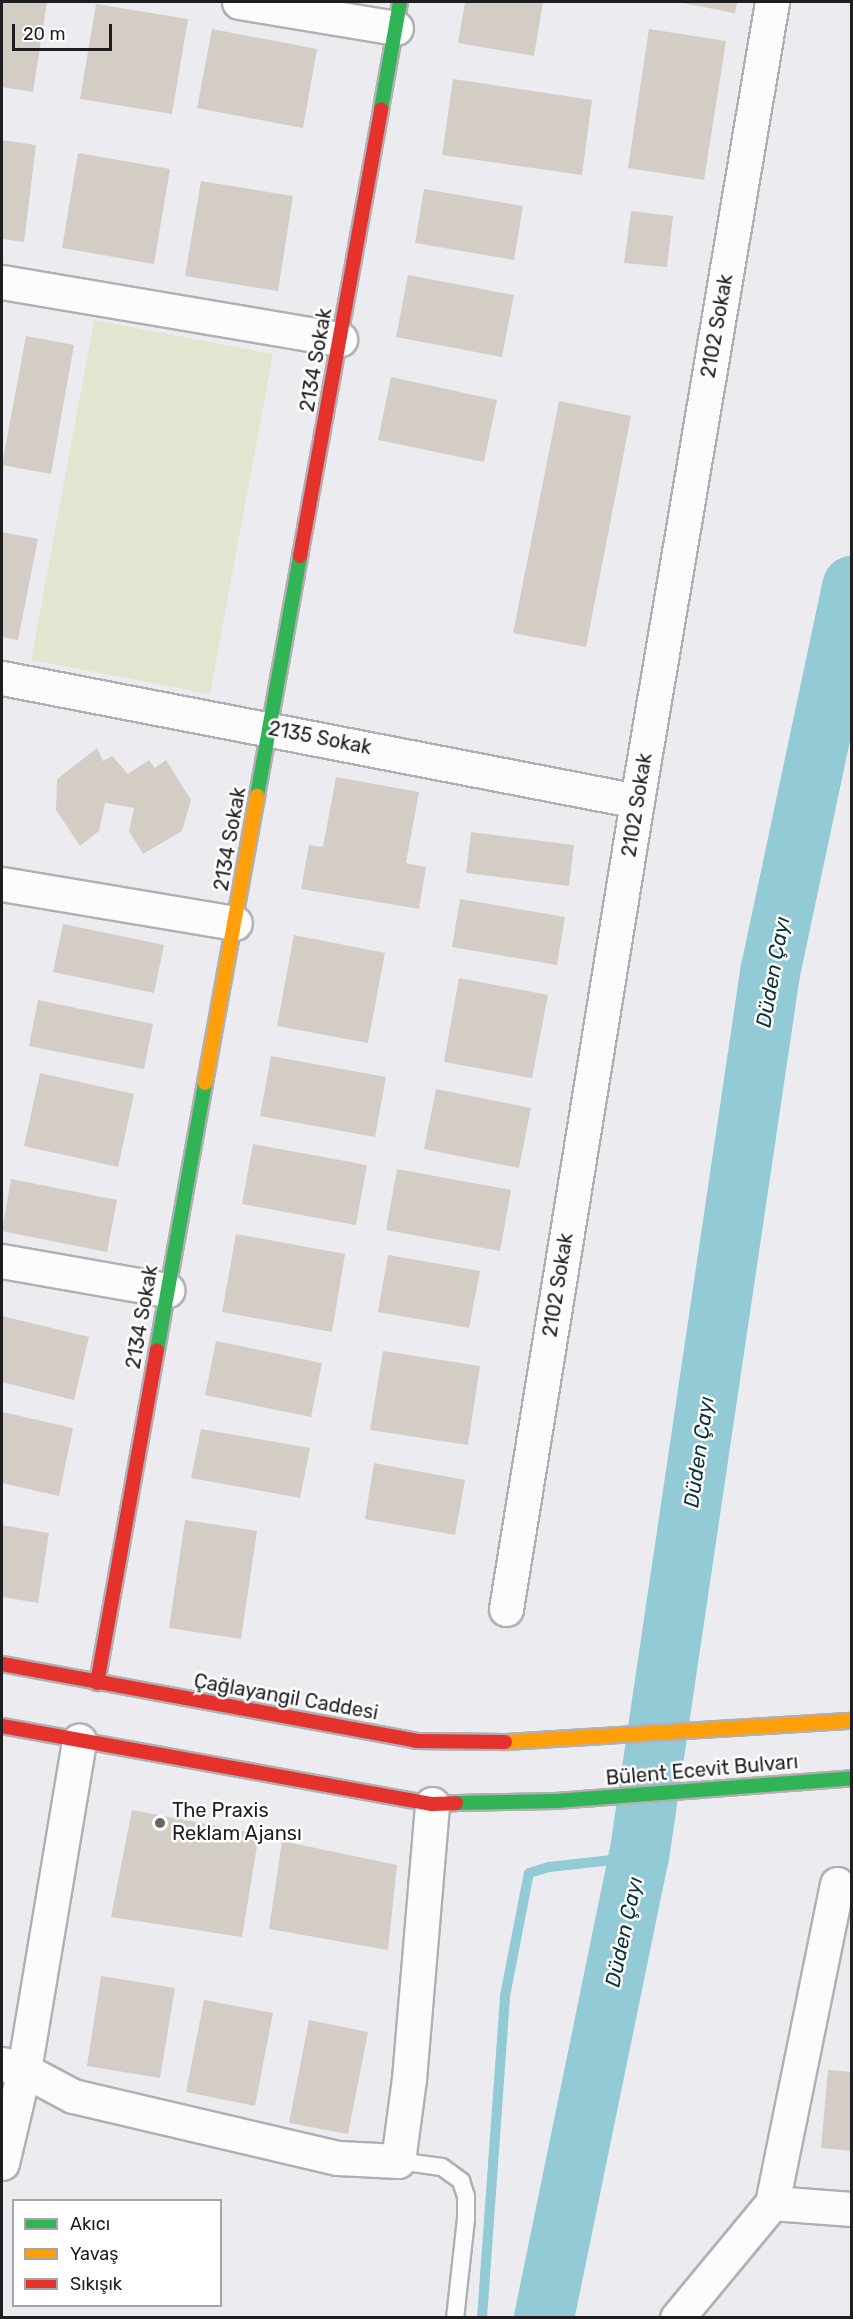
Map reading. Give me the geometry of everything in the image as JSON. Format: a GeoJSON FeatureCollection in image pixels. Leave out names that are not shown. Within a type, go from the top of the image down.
{"type":"FeatureCollection","features":[{"type":"Feature","properties":{"kind":"main road","name":"2134 Sokak"},"geometry":{"type":"LineString","coordinates":[[97,1683],[166,1290],[236,923],[398,15]]}},
{"type":"Feature","properties":{"kind":"main road","name":"Çağlayangil Caddesi"},"geometry":{"type":"LineString","coordinates":[[2,1664],[416,1741],[478,1744],[566,1739]]}},
{"type":"Feature","properties":{"kind":"main road","name":"Bülent Ecevit Bulvarı"},"geometry":{"type":"LineString","coordinates":[[566,1739],[852,1721]]}},
{"type":"Feature","properties":{"kind":"main road"},"geometry":{"type":"LineString","coordinates":[[2,1726],[432,1804]]}},
{"type":"Feature","properties":{"kind":"main road","name":"Bülent Ecevit Bulvarı"},"geometry":{"type":"LineString","coordinates":[[432,1804],[556,1802],[852,1778]]}},
{"type":"Feature","properties":{"kind":"street"},"geometry":{"type":"LineString","coordinates":[[239,2],[398,15]]}},
{"type":"Feature","properties":{"kind":"street","name":"2102 Sokak"},"geometry":{"type":"LineString","coordinates":[[506,1609],[637,801],[772,2]]}},
{"type":"Feature","properties":{"kind":"street"},"geometry":{"type":"LineString","coordinates":[[2,282],[340,339]]}},
{"type":"Feature","properties":{"kind":"street","name":"2135 Sokak"},"geometry":{"type":"LineString","coordinates":[[2,678],[637,801]]}},
{"type":"Feature","properties":{"kind":"street"},"geometry":{"type":"LineString","coordinates":[[2,884],[236,923]]}},
{"type":"Feature","properties":{"kind":"street"},"geometry":{"type":"LineString","coordinates":[[2,1261],[166,1290]]}},
{"type":"Feature","properties":{"kind":"street"},"geometry":{"type":"LineString","coordinates":[[2,2163],[13,2067],[79,1741]]}},
{"type":"Feature","properties":{"kind":"street"},"geometry":{"type":"LineString","coordinates":[[13,2067],[73,2096],[338,2158],[398,2161],[409,2079],[432,1804]]}},
{"type":"Feature","properties":{"kind":"street"},"geometry":{"type":"LineString","coordinates":[[677,2318],[772,2203],[837,1884]]}},
{"type":"Feature","properties":{"kind":"street"},"geometry":{"type":"LineString","coordinates":[[772,2203],[852,2209]]}},
{"type":"Feature","properties":{"kind":"lane"},"geometry":{"type":"LineString","coordinates":[[398,2161],[442,2167],[461,2181],[466,2196],[466,2219],[455,2318]]}},
{"type":"Feature","properties":{"kind":"green space"},"geometry":{"type":"Polygon","coordinates":[[[94,320],[273,354],[210,694],[31,660],[94,320]]]}},
{"type":"Feature","properties":{"kind":"building"},"geometry":{"type":"Polygon","coordinates":[[[2,2],[47,2],[33,92],[2,87],[2,2]]]}},
{"type":"Feature","properties":{"kind":"building"},"geometry":{"type":"Polygon","coordinates":[[[465,2],[543,2],[534,56],[458,43],[465,2]]]}},
{"type":"Feature","properties":{"kind":"building"},"geometry":{"type":"Polygon","coordinates":[[[677,2],[737,2],[735,13],[677,2]]]}},
{"type":"Feature","properties":{"kind":"building"},"geometry":{"type":"Polygon","coordinates":[[[96,4],[188,19],[172,114],[80,99],[96,4]]]}},
{"type":"Feature","properties":{"kind":"building"},"geometry":{"type":"Polygon","coordinates":[[[212,29],[317,49],[303,128],[197,108],[212,29]]]}},
{"type":"Feature","properties":{"kind":"building"},"geometry":{"type":"Polygon","coordinates":[[[649,29],[726,41],[704,180],[628,168],[649,29]]]}},
{"type":"Feature","properties":{"kind":"building"},"geometry":{"type":"Polygon","coordinates":[[[453,79],[592,100],[582,175],[442,155],[453,79]]]}},
{"type":"Feature","properties":{"kind":"building"},"geometry":{"type":"Polygon","coordinates":[[[2,140],[36,145],[24,242],[2,239],[2,140]]]}},
{"type":"Feature","properties":{"kind":"building"},"geometry":{"type":"Polygon","coordinates":[[[78,153],[170,169],[154,264],[62,248],[78,153]]]}},
{"type":"Feature","properties":{"kind":"building"},"geometry":{"type":"Polygon","coordinates":[[[201,181],[293,196],[278,291],[185,276],[201,181]]]}},
{"type":"Feature","properties":{"kind":"building"},"geometry":{"type":"Polygon","coordinates":[[[424,189],[523,206],[514,260],[415,243],[424,189]]]}},
{"type":"Feature","properties":{"kind":"building"},"geometry":{"type":"Polygon","coordinates":[[[631,211],[673,216],[667,267],[624,263],[631,211]]]}},
{"type":"Feature","properties":{"kind":"building"},"geometry":{"type":"Polygon","coordinates":[[[408,275],[514,295],[502,357],[396,337],[408,275]]]}},
{"type":"Feature","properties":{"kind":"building"},"geometry":{"type":"Polygon","coordinates":[[[26,336],[74,345],[51,474],[2,465],[26,336]]]}},
{"type":"Feature","properties":{"kind":"building"},"geometry":{"type":"Polygon","coordinates":[[[391,377],[497,400],[484,462],[378,440],[391,377]]]}},
{"type":"Feature","properties":{"kind":"building"},"geometry":{"type":"Polygon","coordinates":[[[559,401],[631,416],[586,647],[513,633],[559,401]]]}},
{"type":"Feature","properties":{"kind":"building"},"geometry":{"type":"Polygon","coordinates":[[[2,532],[38,539],[18,640],[2,637],[2,532]]]}},
{"type":"Feature","properties":{"kind":"building"},"geometry":{"type":"Polygon","coordinates":[[[97,748],[103,761],[112,756],[128,774],[149,760],[155,768],[166,760],[191,800],[182,831],[143,854],[129,831],[134,808],[105,803],[99,831],[80,846],[56,810],[57,779],[97,748]]]}},
{"type":"Feature","properties":{"kind":"building"},"geometry":{"type":"Polygon","coordinates":[[[336,777],[419,792],[406,863],[426,867],[419,909],[301,889],[309,845],[323,847],[336,777]]]}},
{"type":"Feature","properties":{"kind":"building"},"geometry":{"type":"Polygon","coordinates":[[[471,832],[574,845],[569,886],[466,873],[471,832]]]}},
{"type":"Feature","properties":{"kind":"building"},"geometry":{"type":"Polygon","coordinates":[[[460,899],[565,917],[557,965],[452,947],[460,899]]]}},
{"type":"Feature","properties":{"kind":"building"},"geometry":{"type":"Polygon","coordinates":[[[63,924],[164,945],[154,993],[53,972],[63,924]]]}},
{"type":"Feature","properties":{"kind":"building"},"geometry":{"type":"Polygon","coordinates":[[[294,935],[385,953],[368,1043],[277,1026],[294,935]]]}},
{"type":"Feature","properties":{"kind":"building"},"geometry":{"type":"Polygon","coordinates":[[[459,978],[548,995],[532,1078],[444,1062],[459,978]]]}},
{"type":"Feature","properties":{"kind":"building"},"geometry":{"type":"Polygon","coordinates":[[[38,1000],[153,1024],[144,1069],[29,1046],[38,1000]]]}},
{"type":"Feature","properties":{"kind":"building"},"geometry":{"type":"Polygon","coordinates":[[[271,1056],[386,1077],[375,1137],[260,1116],[271,1056]]]}},
{"type":"Feature","properties":{"kind":"building"},"geometry":{"type":"Polygon","coordinates":[[[40,1073],[134,1094],[118,1167],[24,1146],[40,1073]]]}},
{"type":"Feature","properties":{"kind":"building"},"geometry":{"type":"Polygon","coordinates":[[[436,1089],[531,1108],[519,1168],[424,1149],[436,1089]]]}},
{"type":"Feature","properties":{"kind":"building"},"geometry":{"type":"Polygon","coordinates":[[[253,1144],[367,1165],[356,1225],[242,1204],[253,1144]]]}},
{"type":"Feature","properties":{"kind":"building"},"geometry":{"type":"Polygon","coordinates":[[[397,1169],[511,1190],[500,1251],[386,1230],[397,1169]]]}},
{"type":"Feature","properties":{"kind":"building"},"geometry":{"type":"Polygon","coordinates":[[[11,1179],[117,1200],[107,1252],[2,1231],[11,1179]]]}},
{"type":"Feature","properties":{"kind":"building"},"geometry":{"type":"Polygon","coordinates":[[[236,1234],[345,1254],[332,1332],[222,1312],[236,1234]]]}},
{"type":"Feature","properties":{"kind":"building"},"geometry":{"type":"Polygon","coordinates":[[[388,1255],[480,1271],[469,1328],[378,1312],[388,1255]]]}},
{"type":"Feature","properties":{"kind":"building"},"geometry":{"type":"Polygon","coordinates":[[[2,1316],[89,1337],[74,1400],[2,1382],[2,1316]]]}},
{"type":"Feature","properties":{"kind":"building"},"geometry":{"type":"Polygon","coordinates":[[[216,1341],[322,1363],[311,1417],[205,1395],[216,1341]]]}},
{"type":"Feature","properties":{"kind":"building"},"geometry":{"type":"Polygon","coordinates":[[[383,1351],[480,1366],[468,1445],[370,1430],[383,1351]]]}},
{"type":"Feature","properties":{"kind":"building"},"geometry":{"type":"Polygon","coordinates":[[[2,1412],[73,1428],[59,1496],[2,1483],[2,1412]]]}},
{"type":"Feature","properties":{"kind":"building"},"geometry":{"type":"Polygon","coordinates":[[[201,1429],[310,1448],[300,1498],[191,1478],[201,1429]]]}},
{"type":"Feature","properties":{"kind":"building"},"geometry":{"type":"Polygon","coordinates":[[[374,1463],[465,1480],[455,1535],[365,1519],[374,1463]]]}},
{"type":"Feature","properties":{"kind":"building"},"geometry":{"type":"Polygon","coordinates":[[[185,1520],[257,1531],[241,1639],[169,1628],[185,1520]]]}},
{"type":"Feature","properties":{"kind":"building"},"geometry":{"type":"Polygon","coordinates":[[[2,1525],[49,1533],[38,1603],[2,1597],[2,1525]]]}},
{"type":"Feature","properties":{"kind":"building"},"geometry":{"type":"Polygon","coordinates":[[[132,1810],[259,1834],[242,1937],[111,1917],[132,1810]]]}},
{"type":"Feature","properties":{"kind":"building"},"geometry":{"type":"Polygon","coordinates":[[[282,1841],[397,1865],[388,1950],[269,1929],[282,1841]]]}},
{"type":"Feature","properties":{"kind":"building"},"geometry":{"type":"Polygon","coordinates":[[[101,1976],[175,1988],[160,2078],[87,2066],[101,1976]]]}},
{"type":"Feature","properties":{"kind":"building"},"geometry":{"type":"Polygon","coordinates":[[[204,2000],[273,2013],[255,2106],[186,2092],[204,2000]]]}},
{"type":"Feature","properties":{"kind":"building"},"geometry":{"type":"Polygon","coordinates":[[[309,2020],[368,2032],[348,2134],[289,2123],[309,2020]]]}},
{"type":"Feature","properties":{"kind":"building"},"geometry":{"type":"Polygon","coordinates":[[[828,2070],[852,2072],[852,2151],[821,2148],[828,2070]]]}},
{"type":"Feature","properties":{"kind":"waterway","name":"Düden Çayı"},"geometry":{"type":"LineString","coordinates":[[544,2318],[639,1857],[770,973],[852,586]]}},
{"type":"Feature","properties":{"kind":"waterway"},"geometry":{"type":"LineString","coordinates":[[482,2318],[505,1996],[529,1873],[549,1867],[639,1857]]}},
{"type":"Feature","properties":{"kind":"traffic: fast"},"geometry":{"type":"LineString","coordinates":[[381,109],[400,2]]}},
{"type":"Feature","properties":{"kind":"traffic: fast"},"geometry":{"type":"LineString","coordinates":[[257,796],[300,556]]}},
{"type":"Feature","properties":{"kind":"traffic: fast"},"geometry":{"type":"LineString","coordinates":[[157,1350],[205,1083]]}},
{"type":"Feature","properties":{"kind":"traffic: fast"},"geometry":{"type":"LineString","coordinates":[[456,1803],[556,1801],[852,1778]]}},
{"type":"Feature","properties":{"kind":"traffic: slow"},"geometry":{"type":"LineString","coordinates":[[205,1083],[257,796]]}},
{"type":"Feature","properties":{"kind":"traffic: slow"},"geometry":{"type":"LineString","coordinates":[[505,1742],[852,1721]]}},
{"type":"Feature","properties":{"kind":"traffic: jam"},"geometry":{"type":"LineString","coordinates":[[300,556],[381,109]]}},
{"type":"Feature","properties":{"kind":"traffic: jam"},"geometry":{"type":"LineString","coordinates":[[97,1683],[157,1350]]}},
{"type":"Feature","properties":{"kind":"traffic: jam"},"geometry":{"type":"LineString","coordinates":[[2,1664],[416,1741],[505,1742]]}},
{"type":"Feature","properties":{"kind":"traffic: jam"},"geometry":{"type":"LineString","coordinates":[[2,1726],[432,1804],[456,1803]]}},
{"type":"Feature","properties":{"kind":"place","name":"The Praxis Reklam Ajansı"},"geometry":{"type":"Point","coordinates":[160,1823]}}]}
